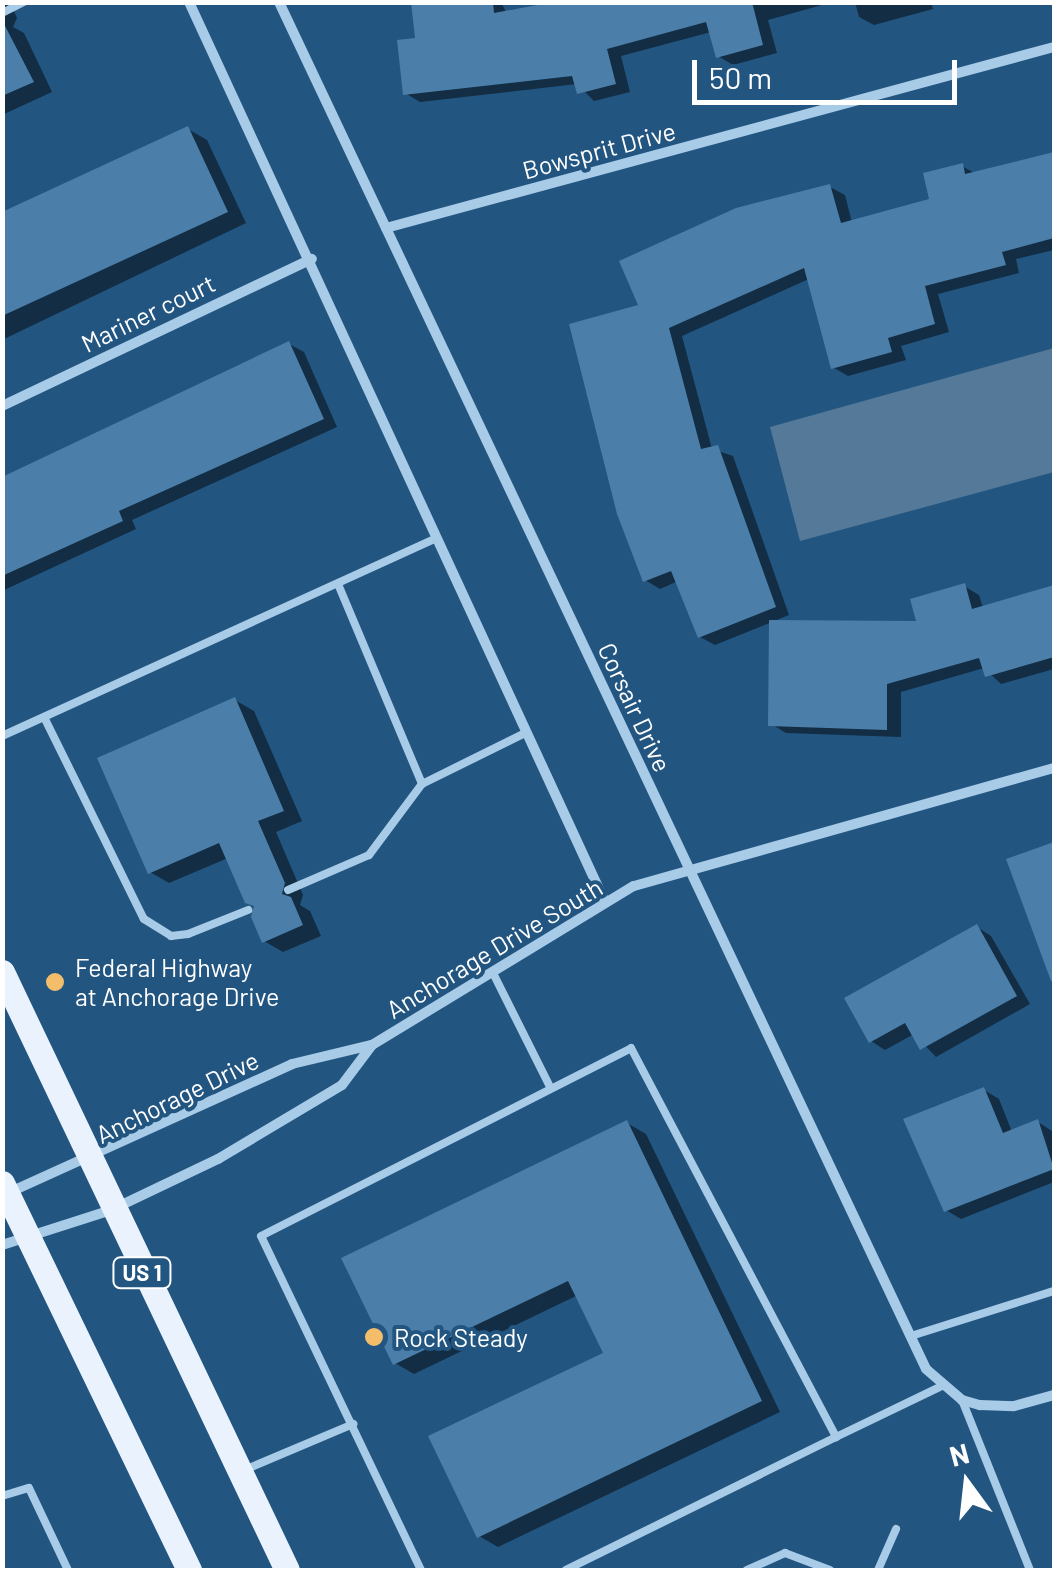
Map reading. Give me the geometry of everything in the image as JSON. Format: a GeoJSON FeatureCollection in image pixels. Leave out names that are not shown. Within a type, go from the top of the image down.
{"type":"FeatureCollection","features":[{"type":"Feature","properties":{"kind":"main road","name":"US 1"},"geometry":{"type":"LineString","coordinates":[[2,972],[111,1210],[288,1570]]}},
{"type":"Feature","properties":{"kind":"main road"},"geometry":{"type":"LineString","coordinates":[[4,1190],[190,1570]]}},
{"type":"Feature","properties":{"kind":"street"},"geometry":{"type":"LineString","coordinates":[[189,2],[312,259],[605,902]]}},
{"type":"Feature","properties":{"kind":"street","name":"Corsair Drive"},"geometry":{"type":"LineString","coordinates":[[280,2],[926,1369],[962,1400],[980,1405],[1014,1406],[1054,1395]]}},
{"type":"Feature","properties":{"kind":"street","name":"Bowsprit Drive"},"geometry":{"type":"LineString","coordinates":[[386,228],[1054,47]]}},
{"type":"Feature","properties":{"kind":"street","name":"Mariner court"},"geometry":{"type":"LineString","coordinates":[[2,406],[312,259]]}},
{"type":"Feature","properties":{"kind":"street","name":"Anchorage Drive South"},"geometry":{"type":"LineString","coordinates":[[111,1210],[218,1159],[342,1085],[372,1045],[494,974],[605,902],[689,868],[1054,768]]}},
{"type":"Feature","properties":{"kind":"street","name":"Anchorage Drive"},"geometry":{"type":"LineString","coordinates":[[4,1190],[89,1162],[292,1064],[372,1045]]}},
{"type":"Feature","properties":{"kind":"street"},"geometry":{"type":"LineString","coordinates":[[2,1245],[111,1210]]}},
{"type":"Feature","properties":{"kind":"lane"},"geometry":{"type":"LineString","coordinates":[[2,13],[24,2]]}},
{"type":"Feature","properties":{"kind":"lane"},"geometry":{"type":"LineString","coordinates":[[2,736],[437,538]]}},
{"type":"Feature","properties":{"kind":"lane"},"geometry":{"type":"LineString","coordinates":[[338,584],[422,784]]}},
{"type":"Feature","properties":{"kind":"lane"},"geometry":{"type":"LineString","coordinates":[[44,718],[144,919],[171,936],[188,934],[248,910]]}},
{"type":"Feature","properties":{"kind":"lane"},"geometry":{"type":"LineString","coordinates":[[288,890],[369,854],[422,784],[527,732]]}},
{"type":"Feature","properties":{"kind":"lane"},"geometry":{"type":"LineString","coordinates":[[494,974],[550,1087]]}},
{"type":"Feature","properties":{"kind":"lane"},"geometry":{"type":"LineString","coordinates":[[421,1570],[261,1236],[630,1048],[836,1438]]}},
{"type":"Feature","properties":{"kind":"lane"},"geometry":{"type":"LineString","coordinates":[[911,1336],[1054,1291]]}},
{"type":"Feature","properties":{"kind":"lane"},"geometry":{"type":"LineString","coordinates":[[566,1570],[944,1385]]}},
{"type":"Feature","properties":{"kind":"lane"},"geometry":{"type":"LineString","coordinates":[[962,1400],[1030,1570]]}},
{"type":"Feature","properties":{"kind":"lane"},"geometry":{"type":"LineString","coordinates":[[240,1472],[353,1424]]}},
{"type":"Feature","properties":{"kind":"lane"},"geometry":{"type":"LineString","coordinates":[[2,1496],[29,1488],[68,1570]]}},
{"type":"Feature","properties":{"kind":"lane"},"geometry":{"type":"LineString","coordinates":[[878,1570],[896,1529]]}},
{"type":"Feature","properties":{"kind":"lane"},"geometry":{"type":"LineString","coordinates":[[748,1570],[784,1553],[830,1570]]}},
{"type":"Feature","properties":{"kind":"water"},"geometry":{"type":"Polygon","coordinates":[[[1054,348],[1054,472],[800,541],[770,427],[1054,348]]]}},
{"type":"Feature","properties":{"kind":"building"},"geometry":{"type":"Polygon","coordinates":[[[411,2],[493,2],[494,13],[554,2],[752,2],[763,45],[716,58],[706,22],[607,49],[616,84],[577,94],[572,76],[403,95],[397,40],[415,38],[411,2]]]}},
{"type":"Feature","properties":{"kind":"building"},"geometry":{"type":"Polygon","coordinates":[[[2,20],[34,82],[2,96],[2,20]]]}},
{"type":"Feature","properties":{"kind":"building"},"geometry":{"type":"Polygon","coordinates":[[[188,126],[228,212],[2,316],[2,212],[188,126]]]}},
{"type":"Feature","properties":{"kind":"building"},"geometry":{"type":"Polygon","coordinates":[[[1054,152],[1054,238],[1002,252],[1006,265],[925,286],[935,324],[888,338],[892,352],[831,369],[804,268],[669,328],[701,449],[718,445],[776,607],[698,638],[671,571],[643,582],[617,514],[569,324],[638,305],[619,261],[736,208],[830,184],[841,223],[929,199],[923,173],[963,163],[965,174],[1054,152]]]}},
{"type":"Feature","properties":{"kind":"building"},"geometry":{"type":"Polygon","coordinates":[[[289,341],[324,419],[119,511],[123,521],[2,576],[2,477],[289,341]]]}},
{"type":"Feature","properties":{"kind":"building"},"geometry":{"type":"Polygon","coordinates":[[[965,583],[972,609],[1054,585],[1054,657],[985,677],[979,658],[887,684],[887,730],[768,726],[769,620],[916,621],[910,599],[965,583]]]}},
{"type":"Feature","properties":{"kind":"building"},"geometry":{"type":"Polygon","coordinates":[[[235,697],[284,811],[258,821],[285,883],[282,894],[291,897],[303,925],[262,943],[251,917],[254,906],[245,903],[219,843],[148,874],[97,758],[235,697]]]}},
{"type":"Feature","properties":{"kind":"building"},"geometry":{"type":"Polygon","coordinates":[[[1054,842],[1054,981],[1051,981],[1006,859],[1054,842]]]}},
{"type":"Feature","properties":{"kind":"building"},"geometry":{"type":"Polygon","coordinates":[[[977,924],[1017,996],[920,1050],[905,1023],[869,1043],[844,998],[977,924]]]}},
{"type":"Feature","properties":{"kind":"building"},"geometry":{"type":"Polygon","coordinates":[[[984,1087],[1003,1133],[1038,1119],[1054,1169],[944,1212],[903,1119],[984,1087]]]}},
{"type":"Feature","properties":{"kind":"building"},"geometry":{"type":"Polygon","coordinates":[[[627,1120],[762,1401],[477,1538],[428,1436],[603,1353],[568,1281],[393,1365],[341,1258],[627,1120]]]}},
{"type":"Feature","properties":{"kind":"place","name":"Federal Highway at Anchorage Drive"},"geometry":{"type":"Point","coordinates":[55,982]}},
{"type":"Feature","properties":{"kind":"place","name":"Rock Steady"},"geometry":{"type":"Point","coordinates":[374,1337]}}]}
